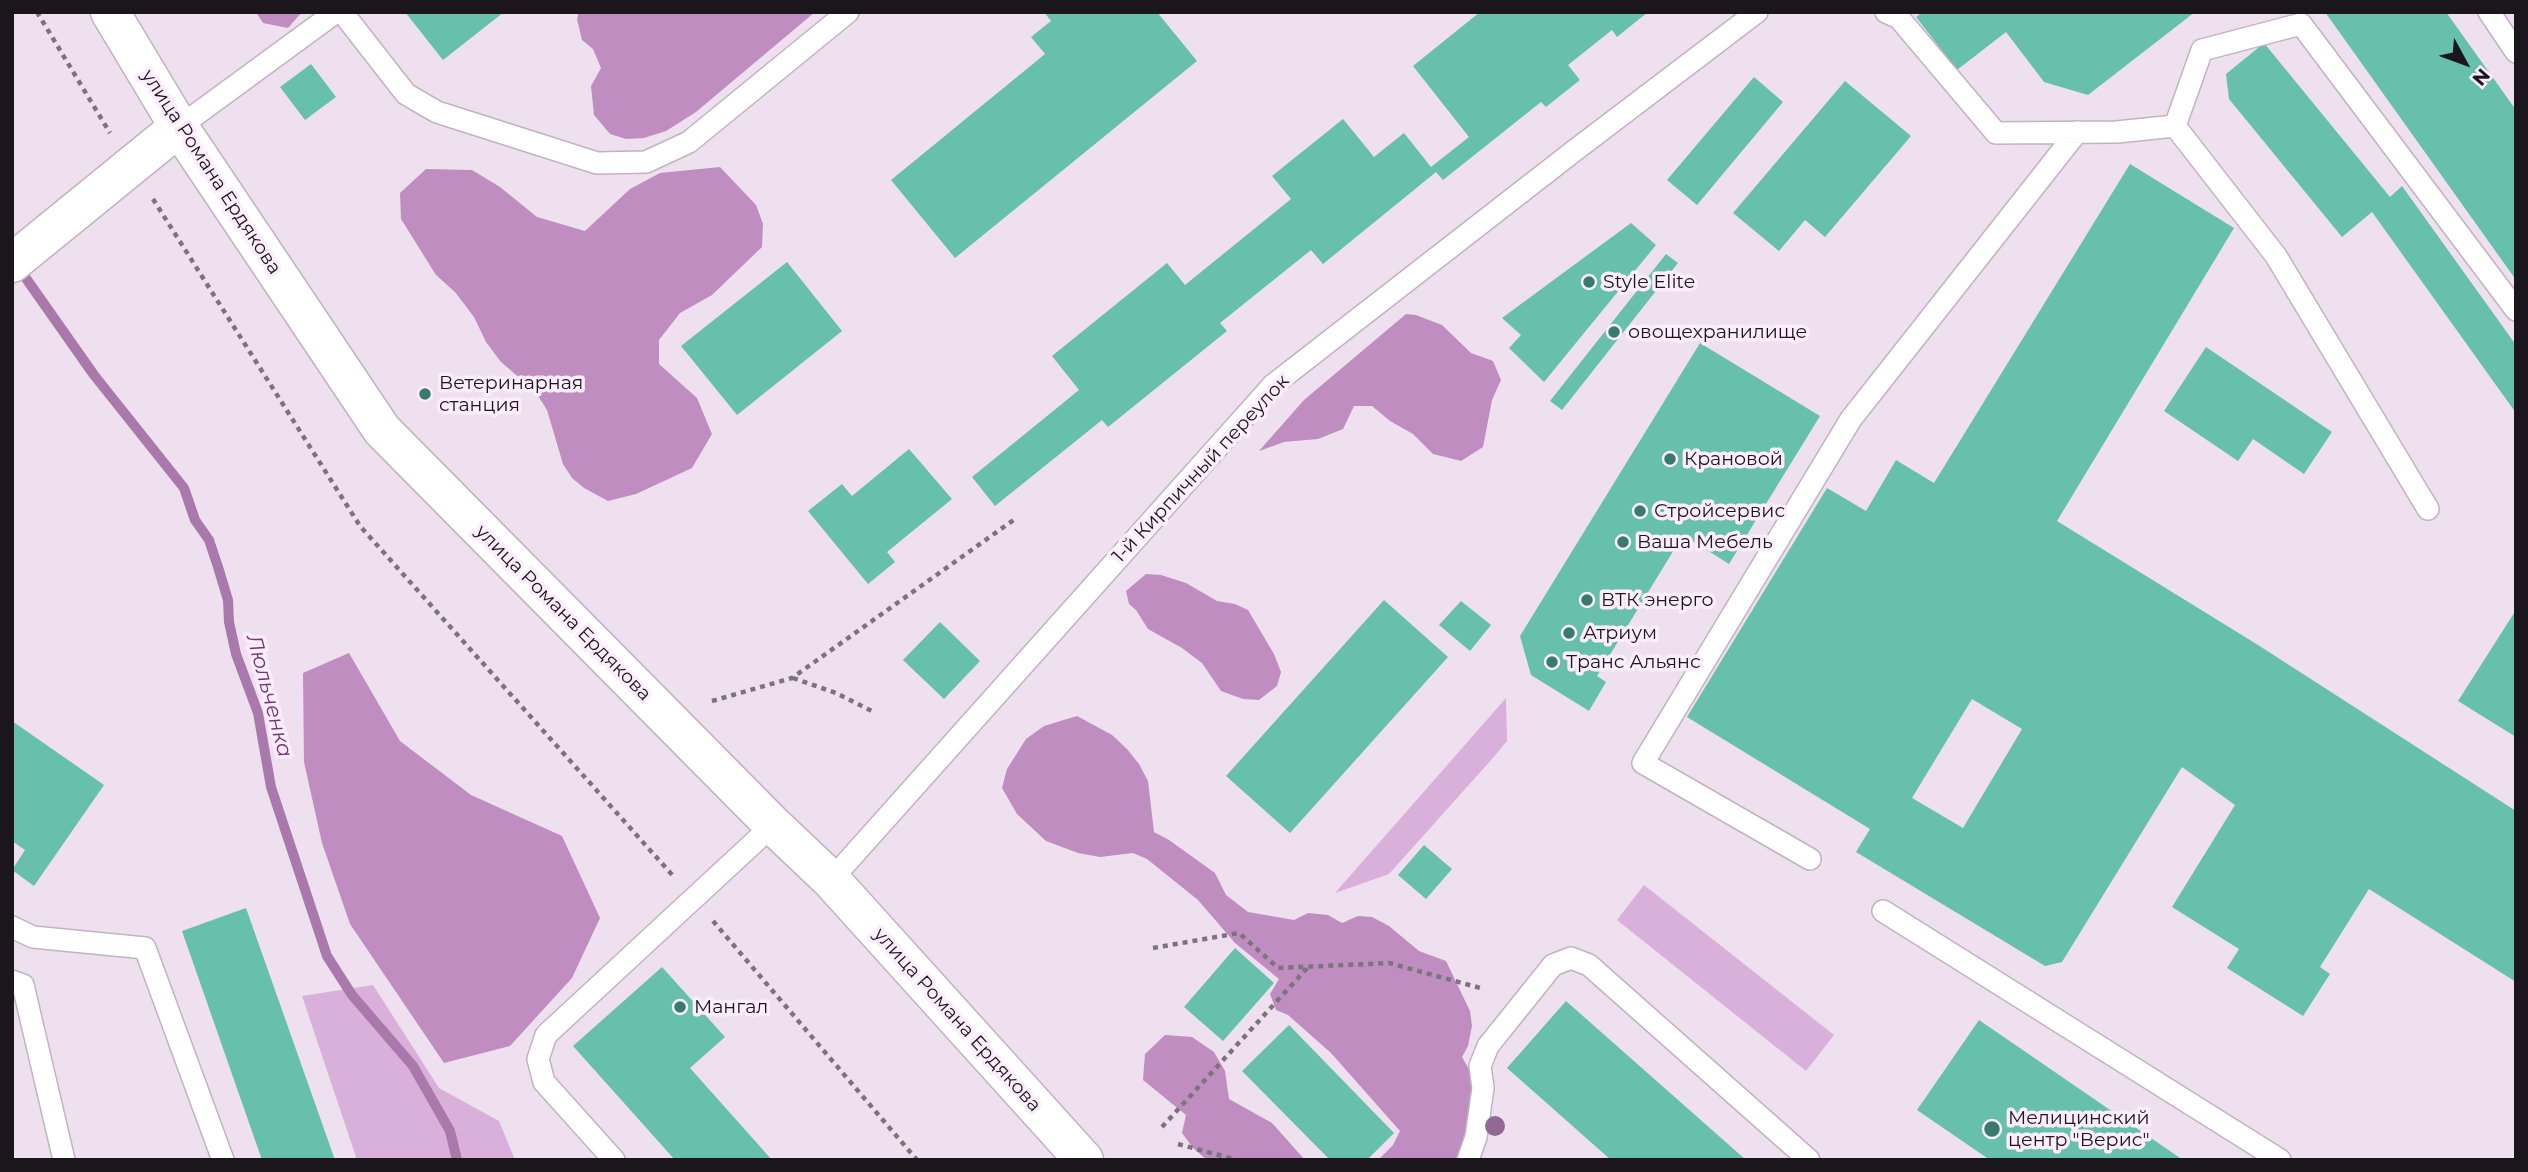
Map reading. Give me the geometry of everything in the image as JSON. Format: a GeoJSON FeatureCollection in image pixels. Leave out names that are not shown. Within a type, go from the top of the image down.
{"type":"FeatureCollection","features":[{"type":"Feature","properties":{"kind":"street","name":"улица Романа Ердякова"},"geometry":{"type":"LineString","coordinates":[[110,12],[179,127],[382,429],[773,825],[831,880],[1084,1160]]}},
{"type":"Feature","properties":{"kind":"street"},"geometry":{"type":"LineString","coordinates":[[12,263],[179,127]]}},
{"type":"Feature","properties":{"kind":"lane"},"geometry":{"type":"LineString","coordinates":[[179,127],[336,12]]}},
{"type":"Feature","properties":{"kind":"lane"},"geometry":{"type":"LineString","coordinates":[[342,12],[406,94],[436,112],[597,163],[646,162],[689,142],[848,12]]}},
{"type":"Feature","properties":{"kind":"lane","name":"1-й Кирпичный переулок"},"geometry":{"type":"LineString","coordinates":[[831,880],[1273,386],[1757,12]]}},
{"type":"Feature","properties":{"kind":"lane"},"geometry":{"type":"LineString","coordinates":[[1886,12],[1899,18],[1996,133],[2117,132],[2175,126]]}},
{"type":"Feature","properties":{"kind":"lane"},"geometry":{"type":"LineString","coordinates":[[2488,12],[2516,52]]}},
{"type":"Feature","properties":{"kind":"lane"},"geometry":{"type":"LineString","coordinates":[[2175,126],[2202,50],[2301,24],[2516,310]]}},
{"type":"Feature","properties":{"kind":"lane"},"geometry":{"type":"LineString","coordinates":[[2175,126],[2277,256],[2428,509]]}},
{"type":"Feature","properties":{"kind":"lane"},"geometry":{"type":"LineString","coordinates":[[1810,859],[1643,763],[1851,418],[2077,132]]}},
{"type":"Feature","properties":{"kind":"lane"},"geometry":{"type":"LineString","coordinates":[[614,1160],[544,1082],[538,1059],[546,1035],[773,825]]}},
{"type":"Feature","properties":{"kind":"lane"},"geometry":{"type":"LineString","coordinates":[[1883,911],[2280,1160]]}},
{"type":"Feature","properties":{"kind":"lane"},"geometry":{"type":"LineString","coordinates":[[12,927],[33,937],[145,948],[223,1160]]}},
{"type":"Feature","properties":{"kind":"lane"},"geometry":{"type":"LineString","coordinates":[[1468,1160],[1476,1137],[1483,1088],[1480,1066],[1488,1046],[1553,965],[1571,958],[1588,965],[1809,1160]]}},
{"type":"Feature","properties":{"kind":"lane"},"geometry":{"type":"LineString","coordinates":[[12,981],[23,985],[64,1160]]}},
{"type":"Feature","properties":{"kind":"path"},"geometry":{"type":"LineString","coordinates":[[37,12],[102,121],[360,526],[693,897],[917,1160]]}},
{"type":"Feature","properties":{"kind":"path"},"geometry":{"type":"LineString","coordinates":[[712,701],[792,678],[1015,519]]}},
{"type":"Feature","properties":{"kind":"path"},"geometry":{"type":"LineString","coordinates":[[792,678],[836,693],[872,712]]}},
{"type":"Feature","properties":{"kind":"path"},"geometry":{"type":"LineString","coordinates":[[1153,948],[1238,933],[1278,968],[1389,962],[1484,989]]}},
{"type":"Feature","properties":{"kind":"path"},"geometry":{"type":"LineString","coordinates":[[1162,1127],[1310,965]]}},
{"type":"Feature","properties":{"kind":"path"},"geometry":{"type":"LineString","coordinates":[[1178,1144],[1237,1160]]}},
{"type":"Feature","properties":{"kind":"shaded area"},"geometry":{"type":"Polygon","coordinates":[[[256,12],[302,12],[288,28],[263,23],[256,12]]]}},
{"type":"Feature","properties":{"kind":"shaded area"},"geometry":{"type":"Polygon","coordinates":[[[579,12],[815,12],[696,112],[666,131],[644,138],[626,139],[610,134],[594,115],[591,86],[601,68],[593,49],[582,40],[577,19],[579,12]]]}},
{"type":"Feature","properties":{"kind":"shaded area"},"geometry":{"type":"Polygon","coordinates":[[[720,167],[756,205],[763,224],[762,247],[712,295],[680,313],[659,340],[659,364],[697,398],[712,434],[692,468],[636,494],[608,501],[572,478],[563,464],[547,410],[535,391],[501,362],[486,342],[474,317],[455,292],[436,275],[401,219],[400,193],[426,169],[472,170],[500,187],[537,217],[585,231],[630,189],[660,173],[720,167]]]}},
{"type":"Feature","properties":{"kind":"shaded area"},"geometry":{"type":"Polygon","coordinates":[[[1406,314],[1442,325],[1471,353],[1493,361],[1501,380],[1492,400],[1483,447],[1461,461],[1433,454],[1413,434],[1390,421],[1372,406],[1354,406],[1343,429],[1318,439],[1284,442],[1259,451],[1304,400],[1406,314]]]}},
{"type":"Feature","properties":{"kind":"shaded area"},"geometry":{"type":"Polygon","coordinates":[[[1146,574],[1161,575],[1186,583],[1217,601],[1235,604],[1248,610],[1274,654],[1281,672],[1277,686],[1259,700],[1243,699],[1221,691],[1202,663],[1148,629],[1129,604],[1126,591],[1146,574]]]}},
{"type":"Feature","properties":{"kind":"shaded area"},"geometry":{"type":"Polygon","coordinates":[[[349,653],[400,741],[471,795],[562,836],[600,918],[572,978],[510,1046],[444,1063],[350,924],[322,843],[304,762],[303,673],[349,653]]]}},
{"type":"Feature","properties":{"kind":"shaded area"},"geometry":{"type":"Polygon","coordinates":[[[1506,698],[1507,741],[1492,759],[1389,874],[1335,893],[1506,698]]]}},
{"type":"Feature","properties":{"kind":"shaded area"},"geometry":{"type":"Polygon","coordinates":[[[1077,716],[1112,735],[1139,764],[1148,781],[1154,832],[1215,873],[1226,895],[1248,912],[1294,920],[1308,913],[1328,915],[1342,923],[1358,916],[1372,917],[1389,926],[1419,951],[1446,961],[1470,1011],[1472,1026],[1468,1046],[1462,1057],[1470,1071],[1472,1095],[1468,1141],[1457,1157],[1452,1160],[1378,1160],[1393,1145],[1400,1131],[1331,1053],[1288,1015],[1276,1010],[1270,994],[1279,979],[1235,943],[1198,900],[1147,859],[1133,853],[1100,857],[1078,853],[1046,841],[1017,814],[1002,788],[1007,769],[1026,739],[1044,726],[1077,716]]]}},
{"type":"Feature","properties":{"kind":"shaded area"},"geometry":{"type":"Polygon","coordinates":[[[1644,885],[1834,1035],[1806,1071],[1617,920],[1644,885]]]}},
{"type":"Feature","properties":{"kind":"shaded area"},"geometry":{"type":"Polygon","coordinates":[[[373,985],[439,1088],[499,1121],[515,1160],[357,1160],[302,996],[373,985]]]}},
{"type":"Feature","properties":{"kind":"shaded area"},"geometry":{"type":"Polygon","coordinates":[[[1165,1035],[1192,1037],[1214,1052],[1225,1071],[1229,1099],[1272,1123],[1305,1160],[1207,1160],[1193,1148],[1182,1133],[1186,1115],[1143,1080],[1145,1054],[1165,1035]]]}},
{"type":"Feature","properties":{"kind":"building"},"geometry":{"type":"Polygon","coordinates":[[[405,12],[504,12],[443,60],[405,12]]]}},
{"type":"Feature","properties":{"kind":"building"},"geometry":{"type":"Polygon","coordinates":[[[1044,12],[1157,12],[1197,61],[955,258],[891,180],[1045,54],[1031,37],[1051,21],[1044,12]]]}},
{"type":"Feature","properties":{"kind":"building"},"geometry":{"type":"Polygon","coordinates":[[[1480,12],[1648,12],[1617,37],[1612,30],[1568,65],[1580,80],[1546,107],[1541,102],[1443,180],[1436,172],[1323,264],[1311,250],[1220,323],[1227,331],[1108,427],[1102,420],[995,506],[972,477],[1079,390],[1052,356],[1167,263],[1185,285],[1291,199],[1272,176],[1343,119],[1374,157],[1404,133],[1431,167],[1469,137],[1413,66],[1480,12]]]}},
{"type":"Feature","properties":{"kind":"building"},"geometry":{"type":"Polygon","coordinates":[[[1923,12],[2195,12],[2088,95],[2044,82],[2006,32],[1957,70],[1916,17],[1923,12]]]}},
{"type":"Feature","properties":{"kind":"building"},"geometry":{"type":"Polygon","coordinates":[[[2325,12],[2446,12],[2516,110],[2516,280],[2325,12]]]}},
{"type":"Feature","properties":{"kind":"building"},"geometry":{"type":"Polygon","coordinates":[[[2264,43],[2390,197],[2402,186],[2516,345],[2516,413],[2372,212],[2342,237],[2229,99],[2226,74],[2264,43]]]}},
{"type":"Feature","properties":{"kind":"building"},"geometry":{"type":"Polygon","coordinates":[[[311,64],[336,97],[305,120],[280,87],[311,64]]]}},
{"type":"Feature","properties":{"kind":"building"},"geometry":{"type":"Polygon","coordinates":[[[1754,77],[1783,102],[1697,205],[1667,180],[1754,77]]]}},
{"type":"Feature","properties":{"kind":"building"},"geometry":{"type":"Polygon","coordinates":[[[1845,81],[1911,136],[1825,237],[1805,220],[1779,251],[1733,213],[1845,81]]]}},
{"type":"Feature","properties":{"kind":"building"},"geometry":{"type":"Polygon","coordinates":[[[2130,164],[2234,228],[2057,521],[2258,645],[2516,811],[2516,982],[2369,889],[2320,967],[2330,974],[2303,1016],[2227,968],[2239,949],[2172,907],[2235,805],[2182,767],[2062,962],[2045,966],[1856,852],[1870,829],[1687,717],[1827,488],[1866,511],[1896,460],[1934,483],[2130,164]],[[1972,699],[1912,798],[1963,828],[2022,729],[1972,699]]]}},
{"type":"Feature","properties":{"kind":"building","name":"Style Elite"},"geometry":{"type":"Polygon","coordinates":[[[1631,223],[1656,245],[1544,382],[1509,348],[1521,335],[1502,318],[1631,223]]]}},
{"type":"Feature","properties":{"kind":"building","name":"овощехранилище"},"geometry":{"type":"Polygon","coordinates":[[[1666,254],[1678,263],[1562,410],[1550,401],[1666,254]]]}},
{"type":"Feature","properties":{"kind":"building"},"geometry":{"type":"Polygon","coordinates":[[[787,262],[842,331],[737,415],[681,346],[787,262]]]}},
{"type":"Feature","properties":{"kind":"building"},"geometry":{"type":"Polygon","coordinates":[[[1700,343],[1820,416],[1729,564],[1683,535],[1597,676],[1606,682],[1589,711],[1531,675],[1520,636],[1700,343]]]}},
{"type":"Feature","properties":{"kind":"building"},"geometry":{"type":"Polygon","coordinates":[[[2206,347],[2332,432],[2304,474],[2253,439],[2238,461],[2164,411],[2206,347]]]}},
{"type":"Feature","properties":{"kind":"building"},"geometry":{"type":"Polygon","coordinates":[[[909,449],[952,499],[887,552],[895,562],[868,584],[808,511],[842,484],[852,496],[909,449]]]}},
{"type":"Feature","properties":{"kind":"building"},"geometry":{"type":"Polygon","coordinates":[[[1384,600],[1448,657],[1290,833],[1226,776],[1384,600]]]}},
{"type":"Feature","properties":{"kind":"building"},"geometry":{"type":"Polygon","coordinates":[[[1461,601],[1491,625],[1470,651],[1439,625],[1461,601]]]}},
{"type":"Feature","properties":{"kind":"building"},"geometry":{"type":"Polygon","coordinates":[[[2516,610],[2516,737],[2458,701],[2516,610]]]}},
{"type":"Feature","properties":{"kind":"building"},"geometry":{"type":"Polygon","coordinates":[[[940,622],[980,661],[944,699],[903,660],[940,622]]]}},
{"type":"Feature","properties":{"kind":"building"},"geometry":{"type":"Polygon","coordinates":[[[12,721],[104,785],[34,886],[12,870],[25,850],[12,841],[12,721]]]}},
{"type":"Feature","properties":{"kind":"building"},"geometry":{"type":"Polygon","coordinates":[[[1424,845],[1452,869],[1426,899],[1398,875],[1424,845]]]}},
{"type":"Feature","properties":{"kind":"building"},"geometry":{"type":"Polygon","coordinates":[[[246,908],[335,1160],[262,1160],[182,931],[246,908]]]}},
{"type":"Feature","properties":{"kind":"building"},"geometry":{"type":"Polygon","coordinates":[[[1235,948],[1274,983],[1223,1041],[1184,1007],[1235,948]]]}},
{"type":"Feature","properties":{"kind":"building"},"geometry":{"type":"Polygon","coordinates":[[[662,967],[725,1037],[690,1068],[772,1160],[675,1160],[573,1046],[662,967]]]}},
{"type":"Feature","properties":{"kind":"building"},"geometry":{"type":"Polygon","coordinates":[[[1566,1001],[1746,1160],[1611,1160],[1507,1068],[1566,1001]]]}},
{"type":"Feature","properties":{"kind":"building"},"geometry":{"type":"Polygon","coordinates":[[[1979,1020],[2183,1160],[1990,1160],[1917,1110],[1979,1020]]]}},
{"type":"Feature","properties":{"kind":"building"},"geometry":{"type":"Polygon","coordinates":[[[1289,1025],[1394,1133],[1367,1160],[1330,1160],[1242,1071],[1289,1025]]]}},
{"type":"Feature","properties":{"kind":"waterway","name":"Люльченка"},"geometry":{"type":"LineString","coordinates":[[18,267],[94,375],[184,488],[195,520],[209,540],[218,567],[228,600],[229,622],[236,654],[258,713],[271,787],[327,956],[352,995],[413,1066],[450,1131],[457,1160]]}},
{"type":"Feature","properties":{"kind":"place","name":"Style Elite"},"geometry":{"type":"Point","coordinates":[1589,282]}},
{"type":"Feature","properties":{"kind":"place","name":"овощехранилище"},"geometry":{"type":"Point","coordinates":[1614,332]}},
{"type":"Feature","properties":{"kind":"place","name":"Ветеринарная станция"},"geometry":{"type":"Point","coordinates":[425,394]}},
{"type":"Feature","properties":{"kind":"place","name":"Крановой"},"geometry":{"type":"Point","coordinates":[1670,459]}},
{"type":"Feature","properties":{"kind":"place","name":"Стройсервис"},"geometry":{"type":"Point","coordinates":[1640,511]}},
{"type":"Feature","properties":{"kind":"place","name":"Ваша Мебель"},"geometry":{"type":"Point","coordinates":[1623,542]}},
{"type":"Feature","properties":{"kind":"place","name":"ВТК энерго"},"geometry":{"type":"Point","coordinates":[1587,600]}},
{"type":"Feature","properties":{"kind":"place","name":"Атриум"},"geometry":{"type":"Point","coordinates":[1569,633]}},
{"type":"Feature","properties":{"kind":"place","name":"Транс Альянс"},"geometry":{"type":"Point","coordinates":[1552,662]}},
{"type":"Feature","properties":{"kind":"place","name":"Мангал"},"geometry":{"type":"Point","coordinates":[680,1007]}},
{"type":"Feature","properties":{"kind":"place","name":"Мелицинский центр \"Верис\""},"geometry":{"type":"Point","coordinates":[1992,1129]}}]}
